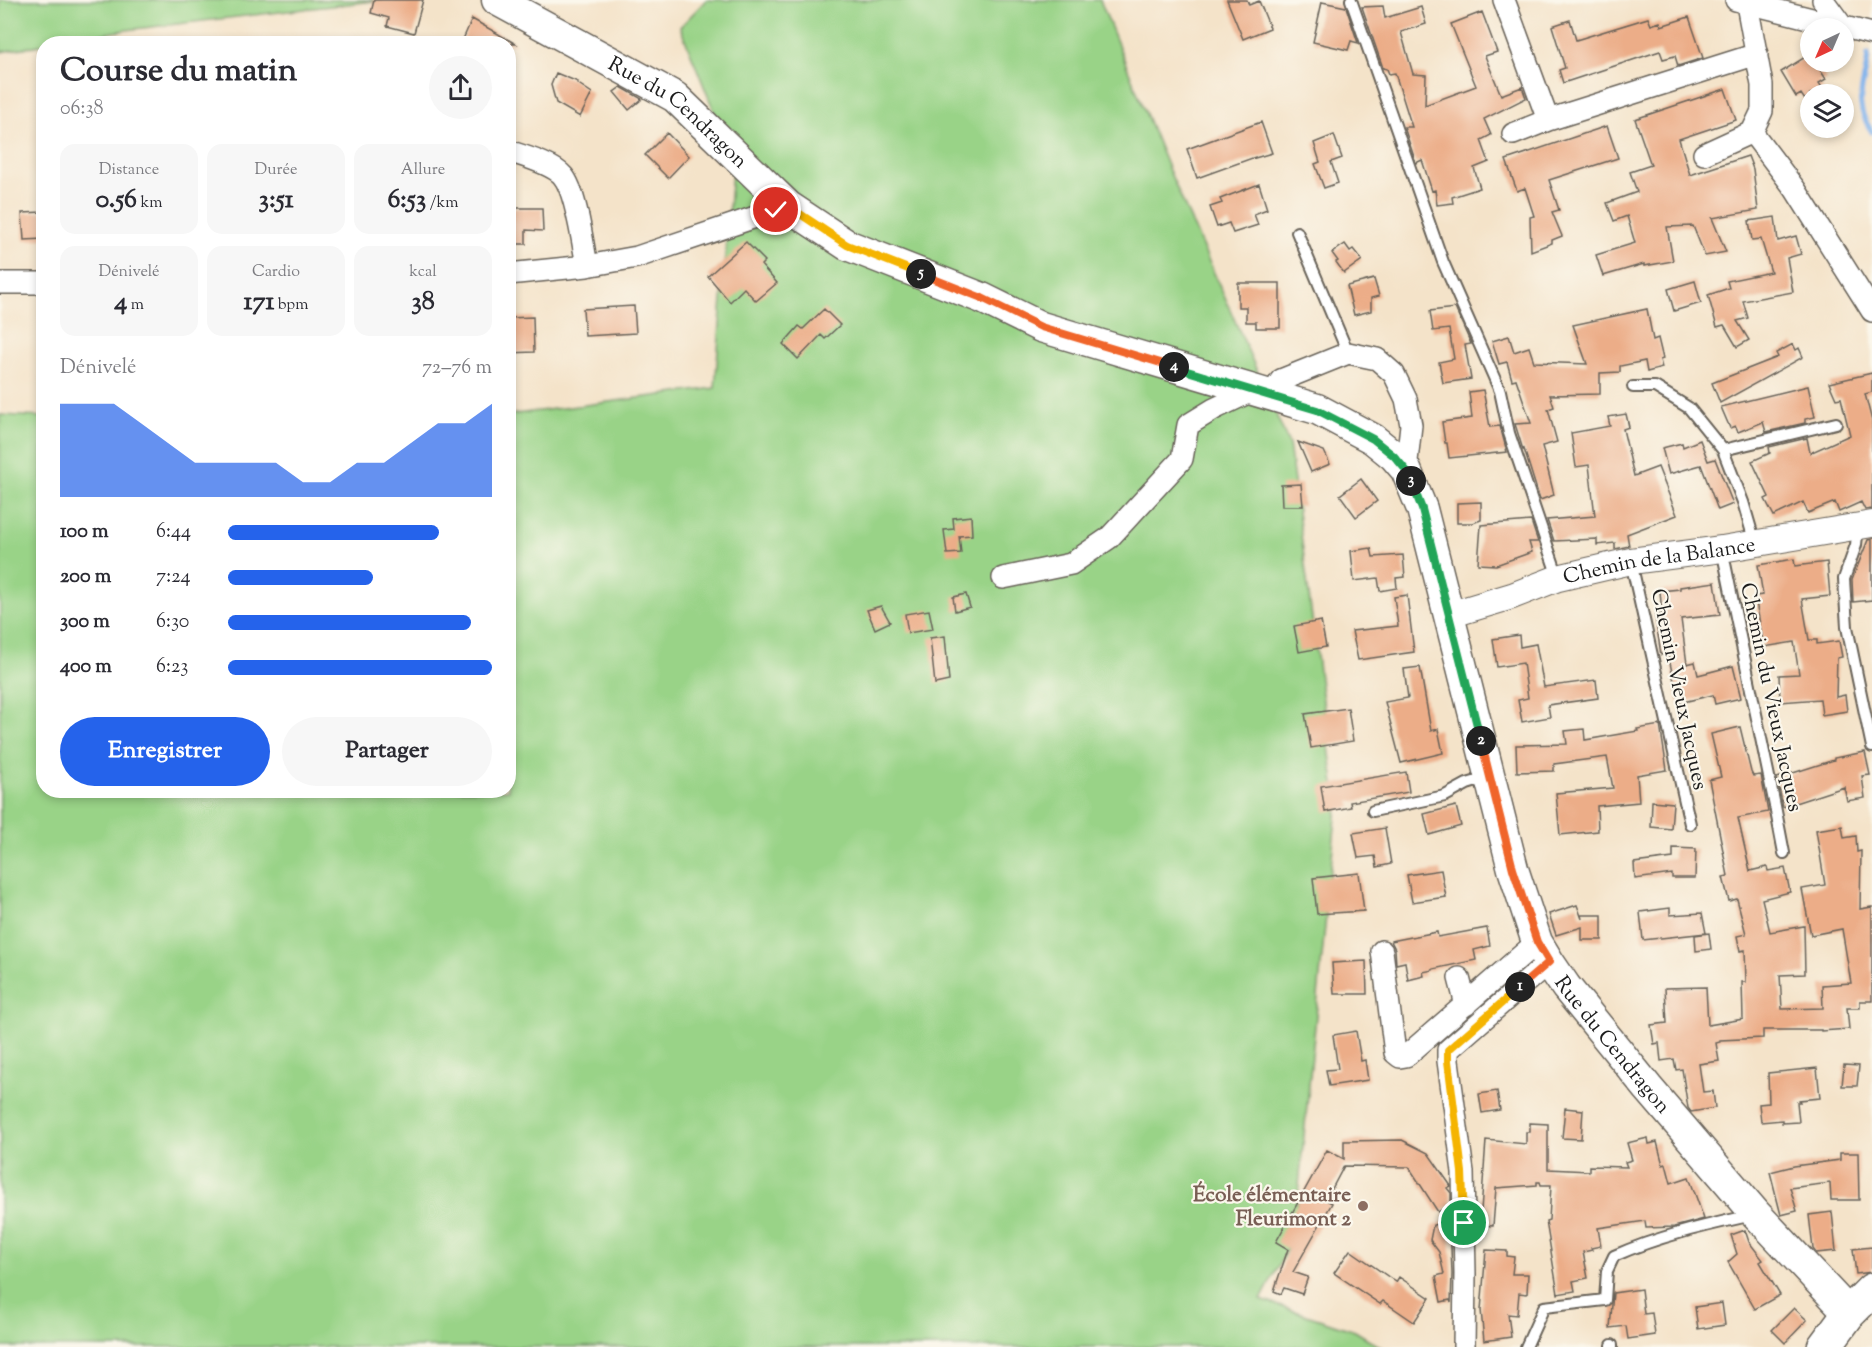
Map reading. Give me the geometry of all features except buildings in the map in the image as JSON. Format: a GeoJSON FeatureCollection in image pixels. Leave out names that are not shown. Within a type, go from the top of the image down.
{"type":"FeatureCollection","features":[{"type":"Feature","properties":{"kind":"main road","name":"Rue du Cendragon"},"geometry":{"type":"LineString","coordinates":[[497,0],[675,97],[788,206],[847,245],[982,298],[1041,327],[1317,410],[1373,439],[1394,456],[1406,470],[1422,509],[1513,869],[1543,952],[1574,996],[1648,1088],[1756,1214],[1861,1316]]}},
{"type":"Feature","properties":{"kind":"main road"},"geometry":{"type":"LineString","coordinates":[[1849,1347],[1872,1290]]}},
{"type":"Feature","properties":{"kind":"main road"},"geometry":{"type":"LineString","coordinates":[[1824,1347],[1861,1316]]}},
{"type":"Feature","properties":{"kind":"main road"},"geometry":{"type":"LineString","coordinates":[[1837,1347],[1861,1316]]}},
{"type":"Feature","properties":{"kind":"street"},"geometry":{"type":"LineString","coordinates":[[1504,0],[1548,120]]}},
{"type":"Feature","properties":{"kind":"street"},"geometry":{"type":"LineString","coordinates":[[1823,0],[1836,18]]}},
{"type":"Feature","properties":{"kind":"street"},"geometry":{"type":"LineString","coordinates":[[1741,2],[1808,18]]}},
{"type":"Feature","properties":{"kind":"street"},"geometry":{"type":"LineString","coordinates":[[1704,154],[1752,132],[1761,111],[1762,85],[1757,54],[1741,2]]}},
{"type":"Feature","properties":{"kind":"street"},"geometry":{"type":"LineString","coordinates":[[1854,29],[1872,34]]}},
{"type":"Feature","properties":{"kind":"street"},"geometry":{"type":"LineString","coordinates":[[1513,134],[1548,120],[1757,54]]}},
{"type":"Feature","properties":{"kind":"street"},"geometry":{"type":"LineString","coordinates":[[1752,132],[1795,189],[1872,311]]}},
{"type":"Feature","properties":{"kind":"street"},"geometry":{"type":"LineString","coordinates":[[516,154],[543,163],[563,176],[575,202],[587,266]]}},
{"type":"Feature","properties":{"kind":"street"},"geometry":{"type":"LineString","coordinates":[[516,273],[587,266],[637,257],[788,206]]}},
{"type":"Feature","properties":{"kind":"street"},"geometry":{"type":"LineString","coordinates":[[0,283],[36,283]]}},
{"type":"Feature","properties":{"kind":"street"},"geometry":{"type":"LineString","coordinates":[[1003,578],[1071,564],[1109,538],[1182,459],[1188,425],[1214,409],[1263,393],[1281,380],[1348,353],[1377,359],[1394,374],[1406,399],[1412,424],[1406,470]]}},
{"type":"Feature","properties":{"kind":"street","name":"Chemin de la Balance"},"geometry":{"type":"LineString","coordinates":[[1449,615],[1512,596],[1558,578],[1631,561],[1722,549],[1865,525]]}},
{"type":"Feature","properties":{"kind":"street"},"geometry":{"type":"LineString","coordinates":[[1382,951],[1395,1053],[1400,1057],[1406,1056],[1466,1005],[1543,952]]}},
{"type":"Feature","properties":{"kind":"street"},"geometry":{"type":"LineString","coordinates":[[1464,1347],[1465,1274],[1462,1172],[1448,1050],[1543,952]]}},
{"type":"Feature","properties":{"kind":"street"},"geometry":{"type":"LineString","coordinates":[[1459,978],[1466,1005]]}},
{"type":"Feature","properties":{"kind":"lane"},"geometry":{"type":"LineString","coordinates":[[1352,0],[1443,262],[1500,391],[1509,433],[1558,578]]}},
{"type":"Feature","properties":{"kind":"lane"},"geometry":{"type":"LineString","coordinates":[[1297,232],[1348,353]]}},
{"type":"Feature","properties":{"kind":"lane"},"geometry":{"type":"LineString","coordinates":[[1633,387],[1655,387],[1689,408],[1723,450],[1743,502],[1755,543]]}},
{"type":"Feature","properties":{"kind":"lane"},"geometry":{"type":"LineString","coordinates":[[1723,450],[1836,423]]}},
{"type":"Feature","properties":{"kind":"lane"},"geometry":{"type":"LineString","coordinates":[[1865,525],[1844,579],[1847,627],[1872,747]]}},
{"type":"Feature","properties":{"kind":"lane","name":"Chemin du Vieux Jacques"},"geometry":{"type":"LineString","coordinates":[[1722,549],[1784,853]]}},
{"type":"Feature","properties":{"kind":"lane","name":"Chemin Vieux Jacques"},"geometry":{"type":"LineString","coordinates":[[1631,561],[1690,824]]}},
{"type":"Feature","properties":{"kind":"lane"},"geometry":{"type":"LineString","coordinates":[[1373,811],[1445,796],[1467,784],[1490,777]]}},
{"type":"Feature","properties":{"kind":"lane"},"geometry":{"type":"LineString","coordinates":[[1526,1347],[1544,1307],[1605,1300],[1607,1271],[1614,1256],[1629,1249],[1713,1224],[1756,1214]]}},
{"type":"Feature","properties":{"kind":"green space"},"geometry":{"type":"Polygon","coordinates":[[[0,0],[382,0],[92,36],[36,36],[36,46],[0,52],[0,0]]]}},
{"type":"Feature","properties":{"kind":"green space"},"geometry":{"type":"Polygon","coordinates":[[[706,0],[1100,0],[1168,168],[1289,444],[1337,807],[1294,1235],[1261,1300],[1355,1331],[1381,1347],[0,1347],[0,415],[36,417],[36,798],[516,798],[516,414],[715,388],[733,158],[680,27],[706,0]]]}},
{"type":"Feature","properties":{"kind":"waterway"},"geometry":{"type":"LineString","coordinates":[[1868,54],[1861,102],[1865,121],[1872,132]]}},
{"type":"Feature","properties":{"kind":"place","name":"École élémentaire Fleurimont 2"},"geometry":{"type":"Point","coordinates":[1363,1206]}},
{"type":"Feature","properties":{"kind":"route"},"geometry":{"type":"LineString","coordinates":[[776,210],[788,206],[847,245],[982,298],[1041,327],[1317,410],[1373,439],[1394,456],[1406,470],[1422,509],[1513,869],[1537,942],[1549,962],[1448,1050],[1462,1172],[1464,1223]]}}]}
